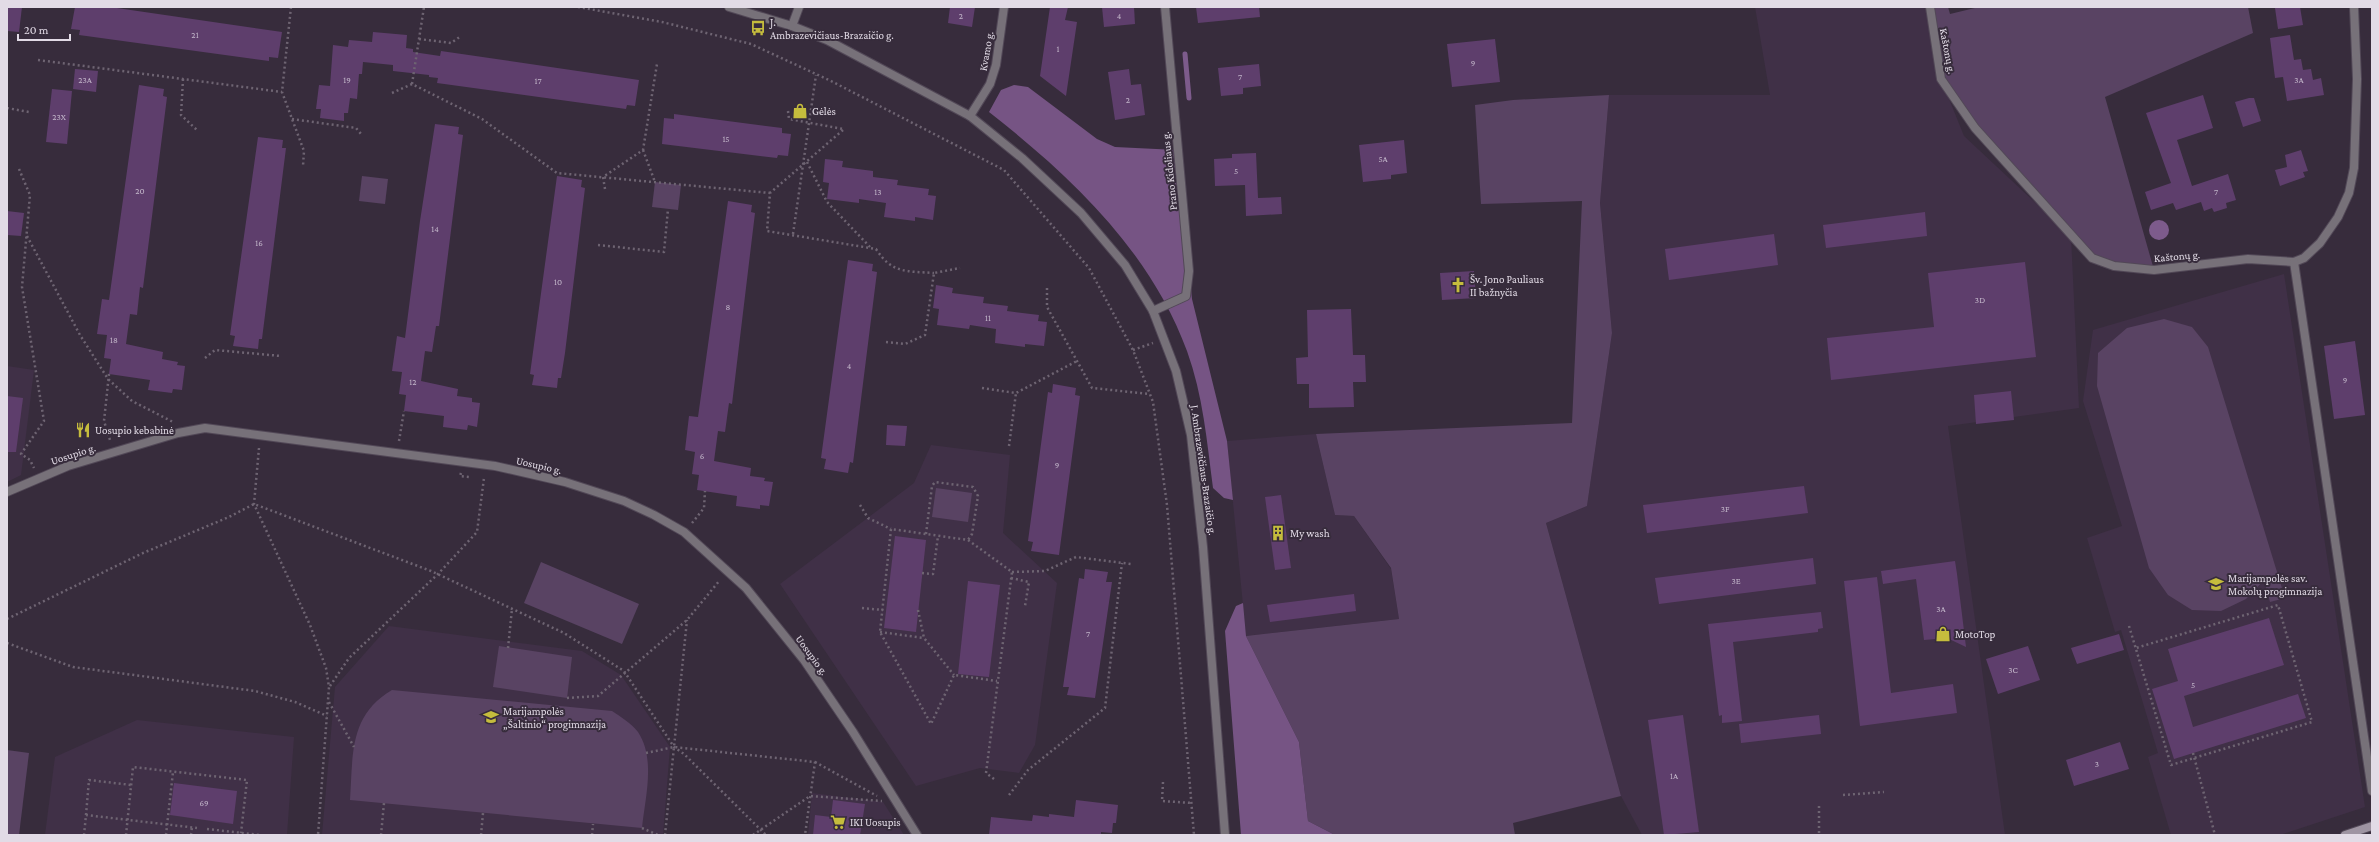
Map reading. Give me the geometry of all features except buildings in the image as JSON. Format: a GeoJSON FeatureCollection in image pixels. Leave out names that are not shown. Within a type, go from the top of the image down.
{"type":"FeatureCollection","features":[{"type":"Feature","properties":{"kind":"main road"},"geometry":{"type":"LineString","coordinates":[[2345,835],[2372,826]]}},
{"type":"Feature","properties":{"kind":"street","name":"J. Ambrazevičiaus-Brazaičio g."},"geometry":{"type":"LineString","coordinates":[[729,7],[792,26],[863,58],[970,116],[1022,158],[1081,213],[1125,265],[1153,311],[1165,338],[1184,400],[1198,489],[1225,835]]}},
{"type":"Feature","properties":{"kind":"street"},"geometry":{"type":"LineString","coordinates":[[792,26],[799,7]]}},
{"type":"Feature","properties":{"kind":"street","name":"Kvamo g."},"geometry":{"type":"LineString","coordinates":[[970,116],[992,78],[996,65],[1004,7]]}},
{"type":"Feature","properties":{"kind":"street","name":"Prano Kidoliaus g."},"geometry":{"type":"LineString","coordinates":[[1153,311],[1186,296],[1189,271],[1165,7]]}},
{"type":"Feature","properties":{"kind":"street","name":"Kaštonų g."},"geometry":{"type":"LineString","coordinates":[[1930,7],[1941,78],[1975,128],[2092,258],[2114,266],[2154,270],[2248,259],[2294,262]]}},
{"type":"Feature","properties":{"kind":"street"},"geometry":{"type":"LineString","coordinates":[[2354,7],[2358,79],[2354,168],[2349,192],[2338,217],[2320,243],[2304,258],[2294,262],[2372,791]]}},
{"type":"Feature","properties":{"kind":"street","name":"Uosupio g."},"geometry":{"type":"LineString","coordinates":[[7,492],[38,478],[114,452],[178,433],[205,428],[495,466],[565,482],[624,501],[684,532],[746,588],[804,660],[857,739],[917,835]]}},
{"type":"Feature","properties":{"kind":"path"},"geometry":{"type":"LineString","coordinates":[[291,7],[282,92],[304,151],[303,166]]}},
{"type":"Feature","properties":{"kind":"path"},"geometry":{"type":"LineString","coordinates":[[412,84],[424,7]]}},
{"type":"Feature","properties":{"kind":"path"},"geometry":{"type":"LineString","coordinates":[[578,7],[662,22],[751,44],[816,74],[1004,170],[1089,268],[1133,350],[1153,402],[1168,505],[1194,835]]}},
{"type":"Feature","properties":{"kind":"path"},"geometry":{"type":"LineString","coordinates":[[419,39],[451,43],[462,36]]}},
{"type":"Feature","properties":{"kind":"path"},"geometry":{"type":"LineString","coordinates":[[38,60],[282,92]]}},
{"type":"Feature","properties":{"kind":"path"},"geometry":{"type":"LineString","coordinates":[[655,182],[643,150],[657,64]]}},
{"type":"Feature","properties":{"kind":"path"},"geometry":{"type":"LineString","coordinates":[[793,234],[816,74]]}},
{"type":"Feature","properties":{"kind":"path"},"geometry":{"type":"LineString","coordinates":[[183,79],[181,115],[198,131]]}},
{"type":"Feature","properties":{"kind":"path"},"geometry":{"type":"LineString","coordinates":[[392,93],[412,84]]}},
{"type":"Feature","properties":{"kind":"path"},"geometry":{"type":"LineString","coordinates":[[412,84],[482,119],[557,172],[770,193]]}},
{"type":"Feature","properties":{"kind":"path"},"geometry":{"type":"LineString","coordinates":[[7,108],[29,112]]}},
{"type":"Feature","properties":{"kind":"path"},"geometry":{"type":"LineString","coordinates":[[788,110],[789,119],[844,130],[770,193],[767,231],[793,234],[876,249],[883,260],[896,270],[934,273],[960,268]]}},
{"type":"Feature","properties":{"kind":"path"},"geometry":{"type":"LineString","coordinates":[[292,119],[356,128],[362,134]]}},
{"type":"Feature","properties":{"kind":"path"},"geometry":{"type":"LineString","coordinates":[[603,177],[643,150]]}},
{"type":"Feature","properties":{"kind":"path"},"geometry":{"type":"LineString","coordinates":[[807,162],[827,202],[871,248]]}},
{"type":"Feature","properties":{"kind":"path"},"geometry":{"type":"LineString","coordinates":[[18,169],[30,195],[22,287],[44,421],[21,454],[30,460],[38,478]]}},
{"type":"Feature","properties":{"kind":"path"},"geometry":{"type":"LineString","coordinates":[[603,177],[605,189]]}},
{"type":"Feature","properties":{"kind":"path"},"geometry":{"type":"LineString","coordinates":[[598,245],[664,252],[668,209]]}},
{"type":"Feature","properties":{"kind":"path"},"geometry":{"type":"LineString","coordinates":[[27,236],[80,335],[108,379],[132,401],[172,420],[178,433]]}},
{"type":"Feature","properties":{"kind":"path"},"geometry":{"type":"LineString","coordinates":[[886,342],[905,344],[925,335],[934,273]]}},
{"type":"Feature","properties":{"kind":"path"},"geometry":{"type":"LineString","coordinates":[[1047,288],[1047,307],[1092,388],[1150,394]]}},
{"type":"Feature","properties":{"kind":"path"},"geometry":{"type":"LineString","coordinates":[[1133,350],[1165,338]]}},
{"type":"Feature","properties":{"kind":"path"},"geometry":{"type":"LineString","coordinates":[[205,358],[215,350],[281,356]]}},
{"type":"Feature","properties":{"kind":"path"},"geometry":{"type":"LineString","coordinates":[[982,388],[1016,393],[1077,361]]}},
{"type":"Feature","properties":{"kind":"path"},"geometry":{"type":"LineString","coordinates":[[109,374],[104,421],[114,452]]}},
{"type":"Feature","properties":{"kind":"path"},"geometry":{"type":"LineString","coordinates":[[1010,446],[1016,393]]}},
{"type":"Feature","properties":{"kind":"path"},"geometry":{"type":"LineString","coordinates":[[397,453],[404,411]]}},
{"type":"Feature","properties":{"kind":"path"},"geometry":{"type":"LineString","coordinates":[[259,449],[254,504],[310,625],[326,668],[330,686],[318,835]]}},
{"type":"Feature","properties":{"kind":"path"},"geometry":{"type":"LineString","coordinates":[[330,686],[349,658],[438,574],[477,532],[484,478]]}},
{"type":"Feature","properties":{"kind":"path"},"geometry":{"type":"LineString","coordinates":[[926,534],[932,486],[935,482],[973,487],[978,496],[972,534],[968,540]]}},
{"type":"Feature","properties":{"kind":"path"},"geometry":{"type":"LineString","coordinates":[[684,532],[704,508],[705,491]]}},
{"type":"Feature","properties":{"kind":"path"},"geometry":{"type":"LineString","coordinates":[[7,619],[143,553],[229,517],[254,504],[438,574],[564,633],[626,674],[674,747],[684,754],[766,835]]}},
{"type":"Feature","properties":{"kind":"path"},"geometry":{"type":"LineString","coordinates":[[860,504],[868,518],[891,528],[968,540],[1012,572],[1045,571],[1076,557],[1131,564]]}},
{"type":"Feature","properties":{"kind":"path"},"geometry":{"type":"LineString","coordinates":[[891,528],[880,632],[931,724],[954,675]]}},
{"type":"Feature","properties":{"kind":"path"},"geometry":{"type":"LineString","coordinates":[[922,572],[933,574],[938,536]]}},
{"type":"Feature","properties":{"kind":"path"},"geometry":{"type":"LineString","coordinates":[[1009,795],[1028,770],[1105,708],[1122,563]]}},
{"type":"Feature","properties":{"kind":"path"},"geometry":{"type":"LineString","coordinates":[[994,779],[986,773],[1012,572]]}},
{"type":"Feature","properties":{"kind":"path"},"geometry":{"type":"LineString","coordinates":[[1011,578],[1029,582],[1025,606]]}},
{"type":"Feature","properties":{"kind":"path"},"geometry":{"type":"LineString","coordinates":[[567,698],[598,696],[626,674],[687,620],[717,583]]}},
{"type":"Feature","properties":{"kind":"path"},"geometry":{"type":"LineString","coordinates":[[2129,626],[2172,765],[2312,722],[2278,605],[2136,648]]}},
{"type":"Feature","properties":{"kind":"path"},"geometry":{"type":"LineString","coordinates":[[862,608],[883,610]]}},
{"type":"Feature","properties":{"kind":"path"},"geometry":{"type":"LineString","coordinates":[[508,648],[512,609]]}},
{"type":"Feature","properties":{"kind":"path"},"geometry":{"type":"LineString","coordinates":[[918,610],[924,638],[954,675],[997,681]]}},
{"type":"Feature","properties":{"kind":"path"},"geometry":{"type":"LineString","coordinates":[[665,835],[687,620]]}},
{"type":"Feature","properties":{"kind":"path"},"geometry":{"type":"LineString","coordinates":[[880,632],[924,638]]}},
{"type":"Feature","properties":{"kind":"path"},"geometry":{"type":"LineString","coordinates":[[7,643],[73,667],[255,691],[295,702],[327,716]]}},
{"type":"Feature","properties":{"kind":"path"},"geometry":{"type":"LineString","coordinates":[[328,701],[354,747]]}},
{"type":"Feature","properties":{"kind":"path"},"geometry":{"type":"LineString","coordinates":[[646,753],[674,747],[815,762],[885,800],[883,802],[810,796],[753,835]]}},
{"type":"Feature","properties":{"kind":"path"},"geometry":{"type":"LineString","coordinates":[[2193,753],[2215,835]]}},
{"type":"Feature","properties":{"kind":"path"},"geometry":{"type":"LineString","coordinates":[[805,835],[815,762]]}},
{"type":"Feature","properties":{"kind":"path"},"geometry":{"type":"LineString","coordinates":[[126,835],[133,767],[246,780],[241,833]]}},
{"type":"Feature","properties":{"kind":"path"},"geometry":{"type":"LineString","coordinates":[[166,835],[173,772]]}},
{"type":"Feature","properties":{"kind":"path"},"geometry":{"type":"LineString","coordinates":[[84,835],[89,780],[131,785]]}},
{"type":"Feature","properties":{"kind":"path"},"geometry":{"type":"LineString","coordinates":[[1163,782],[1162,802],[1192,804]]}},
{"type":"Feature","properties":{"kind":"path"},"geometry":{"type":"LineString","coordinates":[[1843,795],[1884,792]]}},
{"type":"Feature","properties":{"kind":"path"},"geometry":{"type":"LineString","coordinates":[[381,835],[384,803]]}},
{"type":"Feature","properties":{"kind":"path"},"geometry":{"type":"LineString","coordinates":[[1819,806],[1819,835]]}},
{"type":"Feature","properties":{"kind":"path"},"geometry":{"type":"LineString","coordinates":[[480,835],[483,813]]}},
{"type":"Feature","properties":{"kind":"path"},"geometry":{"type":"LineString","coordinates":[[86,815],[196,828]]}},
{"type":"Feature","properties":{"kind":"path"},"geometry":{"type":"LineString","coordinates":[[592,835],[593,824]]}},
{"type":"Feature","properties":{"kind":"path"},"geometry":{"type":"LineString","coordinates":[[191,835],[192,827]]}},
{"type":"Feature","properties":{"kind":"path"},"geometry":{"type":"LineString","coordinates":[[642,828],[658,835]]}},
{"type":"Feature","properties":{"kind":"path"},"geometry":{"type":"LineString","coordinates":[[207,829],[260,835]]}},
{"type":"Feature","properties":{"kind":"shaded area"},"geometry":{"type":"Polygon","coordinates":[[[1755,7],[1930,7],[1941,79],[1964,136],[2071,236],[2079,408],[1948,426],[2005,835],[1642,835],[1621,796],[1546,523],[1587,506],[1612,333],[1600,203],[1609,95],[1770,95],[1755,7]]]}},
{"type":"Feature","properties":{"kind":"shaded area"},"geometry":{"type":"Polygon","coordinates":[[[1930,7],[1948,7],[1950,14],[1979,7],[2248,7],[2253,33],[2105,97],[2154,270],[2092,258],[1975,128],[1941,79],[1930,7]]]}},
{"type":"Feature","properties":{"kind":"shaded area"},"geometry":{"type":"Polygon","coordinates":[[[1014,85],[1028,87],[1097,139],[1115,147],[1177,150],[1192,299],[1227,441],[1233,500],[1224,498],[1213,488],[1204,419],[1197,384],[1187,351],[1171,315],[1152,281],[1130,249],[1105,218],[1078,190],[1050,163],[989,112],[1001,90],[1014,85]]]}},
{"type":"Feature","properties":{"kind":"shaded area"},"geometry":{"type":"Polygon","coordinates":[[[1609,95],[1600,203],[1612,333],[1587,506],[1546,523],[1621,796],[1513,823],[1515,835],[1335,835],[1308,821],[1299,742],[1246,636],[1399,619],[1391,568],[1354,516],[1335,515],[1316,434],[1572,423],[1582,201],[1481,204],[1475,105],[1513,100],[1609,95]]]}},
{"type":"Feature","properties":{"kind":"shaded area"},"geometry":{"type":"Polygon","coordinates":[[[362,176],[388,179],[385,204],[359,201],[362,176]]]}},
{"type":"Feature","properties":{"kind":"shaded area"},"geometry":{"type":"Polygon","coordinates":[[[655,182],[681,185],[678,210],[652,207],[655,182]]]}},
{"type":"Feature","properties":{"kind":"shaded area"},"geometry":{"type":"Polygon","coordinates":[[[2159,220],[2166,223],[2169,230],[2166,237],[2159,240],[2152,237],[2149,230],[2152,223],[2159,220]]]}},
{"type":"Feature","properties":{"kind":"shaded area","name":"Marijampolės sav. Mokolų progimnazija"},"geometry":{"type":"Polygon","coordinates":[[[2284,274],[2365,807],[2280,835],[2171,835],[2148,757],[2158,753],[2121,630],[2115,632],[2087,538],[2122,526],[2083,401],[2093,330],[2284,274]]]}},
{"type":"Feature","properties":{"kind":"shaded area"},"geometry":{"type":"Polygon","coordinates":[[[2164,319],[2192,327],[2208,347],[2285,598],[2270,602],[2264,580],[2246,599],[2221,611],[2192,610],[2168,595],[2149,568],[2097,386],[2098,353],[2127,328],[2164,319]]]}},
{"type":"Feature","properties":{"kind":"shaded area"},"geometry":{"type":"Polygon","coordinates":[[[7,366],[34,370],[21,475],[7,482],[7,366]]]}},
{"type":"Feature","properties":{"kind":"shaded area"},"geometry":{"type":"Polygon","coordinates":[[[1316,434],[1335,515],[1354,516],[1391,569],[1399,619],[1246,636],[1227,441],[1316,434]]]}},
{"type":"Feature","properties":{"kind":"shaded area"},"geometry":{"type":"Polygon","coordinates":[[[931,445],[1010,455],[1003,533],[1057,583],[1035,745],[1019,773],[980,768],[916,786],[780,584],[914,483],[931,445]]]}},
{"type":"Feature","properties":{"kind":"shaded area"},"geometry":{"type":"Polygon","coordinates":[[[936,488],[972,493],[968,522],[932,517],[936,488]]]}},
{"type":"Feature","properties":{"kind":"shaded area"},"geometry":{"type":"Polygon","coordinates":[[[541,562],[639,604],[622,644],[524,603],[541,562]]]}},
{"type":"Feature","properties":{"kind":"shaded area"},"geometry":{"type":"Polygon","coordinates":[[[1243,603],[1246,636],[1299,742],[1308,821],[1335,835],[1241,835],[1225,631],[1236,606],[1243,603]]]}},
{"type":"Feature","properties":{"kind":"shaded area","name":"Marijampolės „Šaltinio“ progimnazija"},"geometry":{"type":"Polygon","coordinates":[[[389,626],[582,651],[621,675],[670,747],[663,835],[322,835],[335,687],[389,626]]]}},
{"type":"Feature","properties":{"kind":"shaded area"},"geometry":{"type":"Polygon","coordinates":[[[499,646],[572,657],[567,698],[493,687],[499,646]]]}},
{"type":"Feature","properties":{"kind":"shaded area"},"geometry":{"type":"Polygon","coordinates":[[[392,690],[612,711],[629,723],[638,732],[647,754],[648,779],[642,828],[350,800],[353,752],[361,724],[368,711],[378,700],[392,690]]]}},
{"type":"Feature","properties":{"kind":"shaded area"},"geometry":{"type":"Polygon","coordinates":[[[137,720],[294,737],[287,835],[45,835],[55,757],[137,720]]]}},
{"type":"Feature","properties":{"kind":"shaded area"},"geometry":{"type":"Polygon","coordinates":[[[7,750],[29,753],[19,835],[7,835],[7,750]]]}},
{"type":"Feature","properties":{"kind":"shaded area"},"geometry":{"type":"Polygon","coordinates":[[[812,793],[883,802],[904,835],[808,835],[812,793]]]}},
{"type":"Feature","properties":{"kind":"waterway"},"geometry":{"type":"LineString","coordinates":[[1185,54],[1189,98]]}},
{"type":"Feature","properties":{"kind":"place","name":"J. Ambrazevičiaus-Brazaičio g."},"geometry":{"type":"Point","coordinates":[758,28]}},
{"type":"Feature","properties":{"kind":"place","name":"Gėlės"},"geometry":{"type":"Point","coordinates":[800,111]}},
{"type":"Feature","properties":{"kind":"place","name":"Šv. Jono Pauliaus II bažnyčia"},"geometry":{"type":"Point","coordinates":[1458,285]}},
{"type":"Feature","properties":{"kind":"place","name":"Uosupio kebabinė"},"geometry":{"type":"Point","coordinates":[83,430]}},
{"type":"Feature","properties":{"kind":"place","name":"My wash"},"geometry":{"type":"Point","coordinates":[1278,533]}},
{"type":"Feature","properties":{"kind":"place","name":"Marijampolės sav. Mokolų progimnazija"},"geometry":{"type":"Point","coordinates":[2216,584]}},
{"type":"Feature","properties":{"kind":"place","name":"MotoTop"},"geometry":{"type":"Point","coordinates":[1943,634]}},
{"type":"Feature","properties":{"kind":"place","name":"Marijampolės „Šaltinio“ progimnazija"},"geometry":{"type":"Point","coordinates":[491,717]}},
{"type":"Feature","properties":{"kind":"place","name":"IKI Uosupis"},"geometry":{"type":"Point","coordinates":[838,822]}}]}
